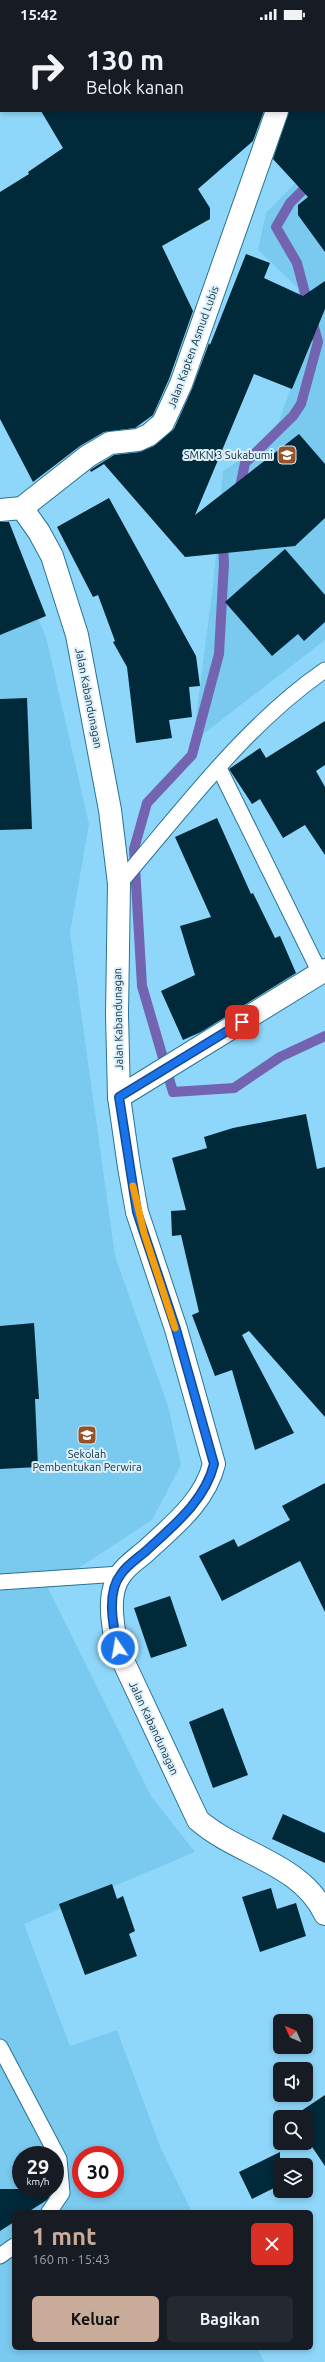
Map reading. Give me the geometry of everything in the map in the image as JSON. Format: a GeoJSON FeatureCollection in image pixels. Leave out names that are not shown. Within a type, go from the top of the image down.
{"type":"FeatureCollection","features":[{"type":"Feature","properties":{"kind":"street","name":"Jalan Kapten Asmud Lubis"},"geometry":{"type":"LineString","coordinates":[[22,508],[88,456],[110,443],[138,440],[149,435],[163,424],[181,384],[276,112]]}},
{"type":"Feature","properties":{"kind":"street"},"geometry":{"type":"LineString","coordinates":[[0,510],[22,508]]}},
{"type":"Feature","properties":{"kind":"street","name":"Jalan Kabandunagan"},"geometry":{"type":"LineString","coordinates":[[22,508],[39,532],[52,556],[77,635],[110,810],[119,884],[117,1014],[119,1097],[137,1212],[176,1329],[214,1464],[210,1478],[198,1501],[120,1574],[112,1600],[113,1625],[118,1648],[198,1820],[212,1833],[286,1872],[307,1886],[319,1901],[325,1914]]}},
{"type":"Feature","properties":{"kind":"street"},"geometry":{"type":"LineString","coordinates":[[119,1097],[323,974]]}},
{"type":"Feature","properties":{"kind":"lane"},"geometry":{"type":"LineString","coordinates":[[119,884],[243,742],[307,683],[325,670]]}},
{"type":"Feature","properties":{"kind":"lane"},"geometry":{"type":"LineString","coordinates":[[220,768],[323,974]]}},
{"type":"Feature","properties":{"kind":"lane"},"geometry":{"type":"LineString","coordinates":[[0,1582],[120,1574]]}},
{"type":"Feature","properties":{"kind":"lane"},"geometry":{"type":"LineString","coordinates":[[0,2047],[59,2159],[62,2193],[50,2210]]}},
{"type":"Feature","properties":{"kind":"lane"},"geometry":{"type":"LineString","coordinates":[[0,2256],[12,2247]]}},
{"type":"Feature","properties":{"kind":"shaded area","name":"SMKN 3 Sukabumi"},"geometry":{"type":"Polygon","coordinates":[[[325,153],[325,640],[193,742],[214,577],[223,471],[273,438],[303,353],[298,288],[258,250],[266,213],[325,153]]]}},
{"type":"Feature","properties":{"kind":"shaded area","name":"Sekolah Pembentukan Perwira"},"geometry":{"type":"Polygon","coordinates":[[[0,539],[4,540],[46,637],[89,824],[70,933],[115,1256],[168,1406],[181,1465],[152,1520],[48,1588],[151,1796],[195,1852],[24,1924],[70,2046],[117,2030],[161,2149],[191,2210],[12,2210],[12,2350],[258,2350],[264,2362],[0,2362],[0,539]]]}},
{"type":"Feature","properties":{"kind":"building"},"geometry":{"type":"Polygon","coordinates":[[[42,112],[264,112],[253,141],[198,189],[210,208],[210,219],[162,246],[193,311],[169,379],[153,415],[135,428],[104,432],[80,446],[33,482],[0,419],[0,192],[29,174],[28,172],[63,148],[42,112]]]}},
{"type":"Feature","properties":{"kind":"building"},"geometry":{"type":"Polygon","coordinates":[[[289,112],[325,112],[325,252],[298,215],[298,205],[308,197],[273,159],[289,112]]]}},
{"type":"Feature","properties":{"kind":"building"},"geometry":{"type":"Polygon","coordinates":[[[246,254],[270,263],[264,278],[303,296],[325,281],[325,309],[292,389],[254,374],[195,515],[299,434],[325,464],[325,518],[295,546],[185,557],[104,464],[91,472],[90,470],[114,455],[140,452],[154,446],[174,429],[192,389],[209,343],[210,345],[246,254]]]}},
{"type":"Feature","properties":{"kind":"building"},"geometry":{"type":"Polygon","coordinates":[[[109,498],[196,656],[200,686],[189,687],[192,717],[169,720],[172,738],[136,743],[127,667],[113,642],[115,641],[98,595],[93,597],[57,527],[109,498]]]}},
{"type":"Feature","properties":{"kind":"building"},"geometry":{"type":"Polygon","coordinates":[[[0,522],[9,522],[46,616],[0,635],[0,522]]]}},
{"type":"Feature","properties":{"kind":"building"},"geometry":{"type":"Polygon","coordinates":[[[285,549],[325,595],[325,622],[304,641],[298,634],[272,656],[225,602],[285,549]]]}},
{"type":"Feature","properties":{"kind":"building"},"geometry":{"type":"Polygon","coordinates":[[[27,698],[32,829],[0,830],[0,699],[27,698]]]}},
{"type":"Feature","properties":{"kind":"building"},"geometry":{"type":"Polygon","coordinates":[[[325,721],[325,765],[316,771],[325,787],[325,855],[305,825],[283,838],[260,799],[252,804],[229,769],[260,748],[266,758],[325,721]]]}},
{"type":"Feature","properties":{"kind":"building"},"geometry":{"type":"Polygon","coordinates":[[[217,818],[251,894],[253,893],[275,938],[280,936],[296,973],[201,1032],[183,1040],[161,991],[195,975],[180,926],[211,917],[175,837],[217,818]]]}},
{"type":"Feature","properties":{"kind":"building"},"geometry":{"type":"Polygon","coordinates":[[[306,1114],[317,1169],[325,1167],[325,1417],[249,1331],[242,1335],[294,1433],[255,1450],[232,1370],[215,1376],[192,1315],[199,1312],[181,1235],[172,1236],[171,1211],[186,1210],[172,1158],[207,1148],[204,1137],[233,1128],[306,1114]]]}},
{"type":"Feature","properties":{"kind":"building"},"geometry":{"type":"Polygon","coordinates":[[[34,1323],[39,1399],[35,1399],[38,1467],[0,1469],[0,1326],[34,1323]]]}},
{"type":"Feature","properties":{"kind":"building"},"geometry":{"type":"Polygon","coordinates":[[[325,1483],[325,1612],[300,1561],[222,1601],[199,1556],[234,1539],[238,1547],[290,1520],[282,1506],[325,1483]]]}},
{"type":"Feature","properties":{"kind":"building"},"geometry":{"type":"Polygon","coordinates":[[[170,1596],[187,1646],[151,1658],[134,1608],[170,1596]]]}},
{"type":"Feature","properties":{"kind":"building"},"geometry":{"type":"Polygon","coordinates":[[[223,1708],[248,1775],[213,1788],[189,1722],[223,1708]]]}},
{"type":"Feature","properties":{"kind":"building"},"geometry":{"type":"Polygon","coordinates":[[[283,1814],[325,1833],[325,1863],[272,1839],[283,1814]]]}},
{"type":"Feature","properties":{"kind":"building"},"geometry":{"type":"Polygon","coordinates":[[[112,1884],[117,1899],[123,1896],[135,1931],[129,1934],[137,1956],[85,1975],[59,1904],[112,1884]]]}},
{"type":"Feature","properties":{"kind":"building"},"geometry":{"type":"Polygon","coordinates":[[[271,1888],[277,1909],[296,1903],[306,1936],[260,1952],[242,1897],[271,1888]]]}},
{"type":"Feature","properties":{"kind":"building"},"geometry":{"type":"Polygon","coordinates":[[[325,2095],[325,2166],[313,2148],[313,2110],[302,2110],[325,2095]]]}},
{"type":"Feature","properties":{"kind":"building"},"geometry":{"type":"Polygon","coordinates":[[[280,2152],[280,2158],[273,2158],[273,2188],[252,2199],[239,2172],[280,2152]]]}},
{"type":"Feature","properties":{"kind":"building"},"geometry":{"type":"Polygon","coordinates":[[[0,2189],[12,2189],[12,2198],[48,2198],[31,2210],[12,2210],[12,2223],[0,2231],[0,2189]]]}},
{"type":"Feature","properties":{"kind":"waterway"},"geometry":{"type":"LineString","coordinates":[[239,492],[245,463],[293,416],[301,404],[318,342],[297,263],[276,227],[290,203],[325,168]]}},
{"type":"Feature","properties":{"kind":"waterway"},"geometry":{"type":"LineString","coordinates":[[225,540],[223,546],[224,563],[219,654],[192,755],[147,803],[134,849],[142,986],[173,1092],[234,1088],[280,1057],[325,1036]]}},
{"type":"Feature","properties":{"kind":"slow traffic"},"geometry":{"type":"LineString","coordinates":[[133,1186],[137,1212],[175,1328]]}},
{"type":"Feature","properties":{"kind":"place","name":"SMKN 3 Sukabumi"},"geometry":{"type":"Point","coordinates":[287,455]}},
{"type":"Feature","properties":{"kind":"place","name":"Sekolah Pembentukan Perwira"},"geometry":{"type":"Point","coordinates":[87,1435]}},
{"type":"Feature","properties":{"kind":"route"},"geometry":{"type":"LineString","coordinates":[[118,1648],[113,1625],[112,1600],[120,1574],[198,1501],[210,1478],[214,1464],[211,1448],[176,1329],[137,1212],[119,1097],[242,1022]]}}]}
